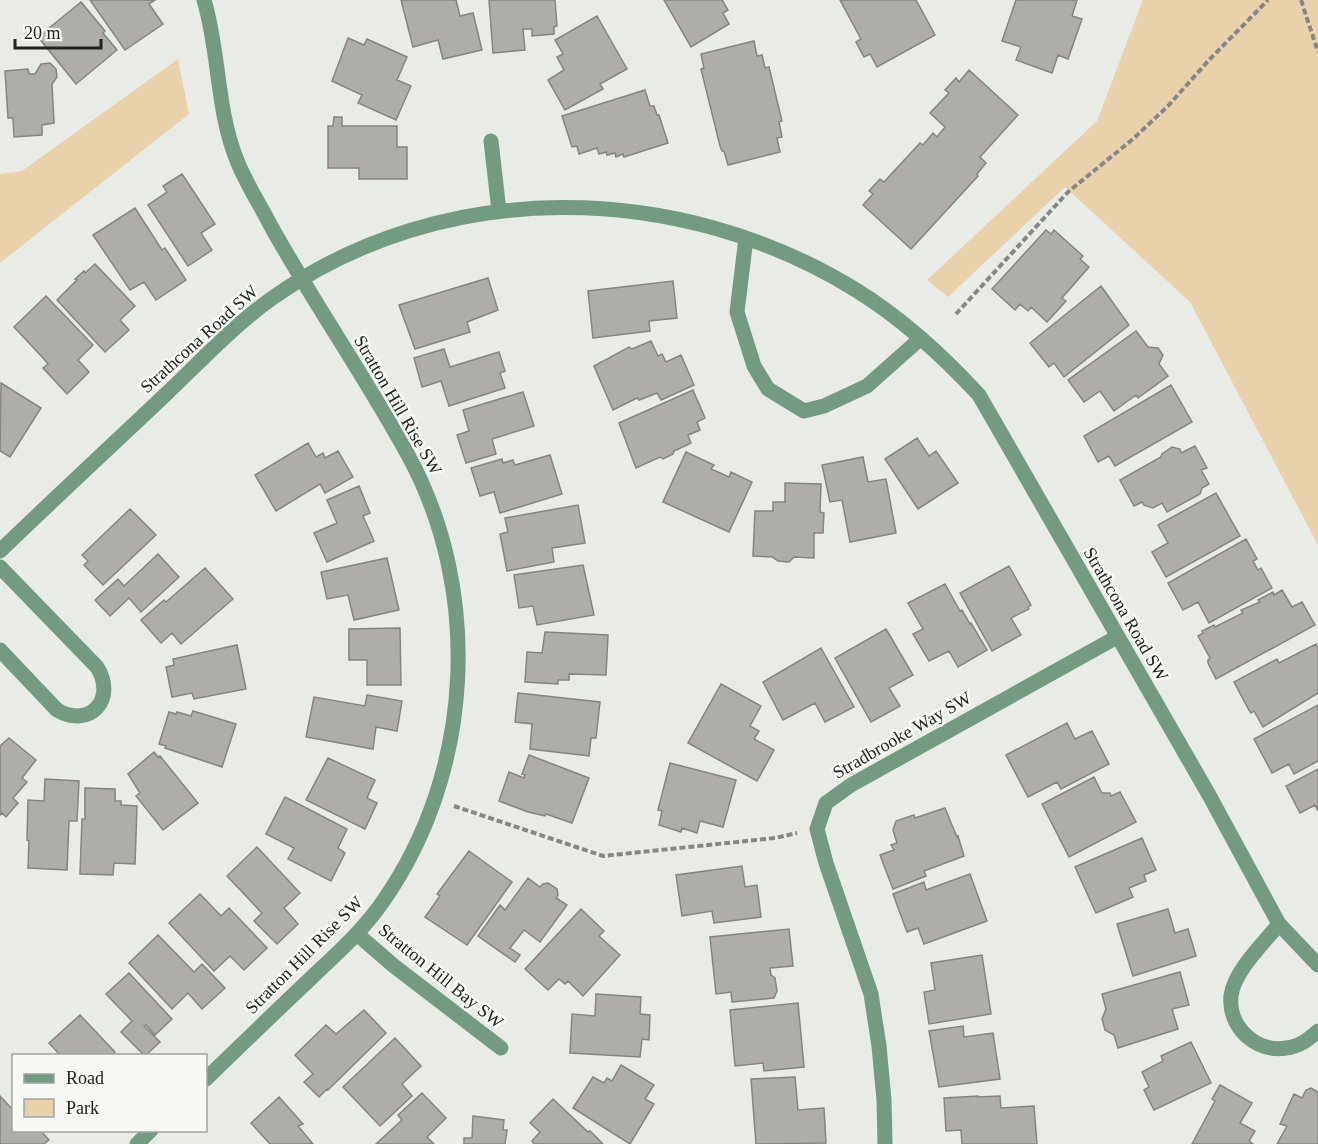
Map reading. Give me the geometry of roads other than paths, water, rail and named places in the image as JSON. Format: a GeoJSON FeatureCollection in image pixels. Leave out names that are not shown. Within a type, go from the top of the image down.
{"type":"FeatureCollection","features":[{"type":"Feature","properties":{"kind":"street","name":"Stratton Hill Rise SW"},"geometry":{"type":"LineString","coordinates":[[204,0],[211,27],[227,130],[244,178],[301,280],[410,458],[428,499],[447,557],[458,634],[458,674],[448,753],[435,800],[405,867],[383,902],[357,934],[207,1078]]}},
{"type":"Feature","properties":{"kind":"street"},"geometry":{"type":"LineString","coordinates":[[491,141],[499,211]]}},
{"type":"Feature","properties":{"kind":"street","name":"Strathcona Road SW"},"geometry":{"type":"LineString","coordinates":[[0,551],[245,319],[301,280],[367,247],[416,229],[457,218],[541,207],[623,209],[663,216],[746,238],[824,271],[882,307],[951,365],[979,395],[1209,795],[1279,924],[1318,965]]}},
{"type":"Feature","properties":{"kind":"street"},"geometry":{"type":"LineString","coordinates":[[746,238],[737,312],[754,366],[768,389],[785,401],[804,411],[824,406],[867,386],[921,338]]}},
{"type":"Feature","properties":{"kind":"street"},"geometry":{"type":"LineString","coordinates":[[0,567],[97,667],[103,676],[105,688],[103,699],[96,709],[87,715],[66,716],[57,710],[0,650]]}},
{"type":"Feature","properties":{"kind":"street","name":"Stradbrooke Way SW"},"geometry":{"type":"LineString","coordinates":[[885,1144],[879,1046],[871,994],[826,863],[817,829],[826,803],[851,784],[1117,637]]}},
{"type":"Feature","properties":{"kind":"street"},"geometry":{"type":"LineString","coordinates":[[1279,924],[1240,972],[1234,983],[1231,1009],[1235,1021],[1251,1041],[1275,1049],[1299,1045],[1318,1031]]}},
{"type":"Feature","properties":{"kind":"street","name":"Stratton Hill Bay SW"},"geometry":{"type":"LineString","coordinates":[[357,934],[394,966],[501,1048]]}},
{"type":"Feature","properties":{"kind":"street"},"geometry":{"type":"LineString","coordinates":[[137,1144],[150,1132]]}}]}
